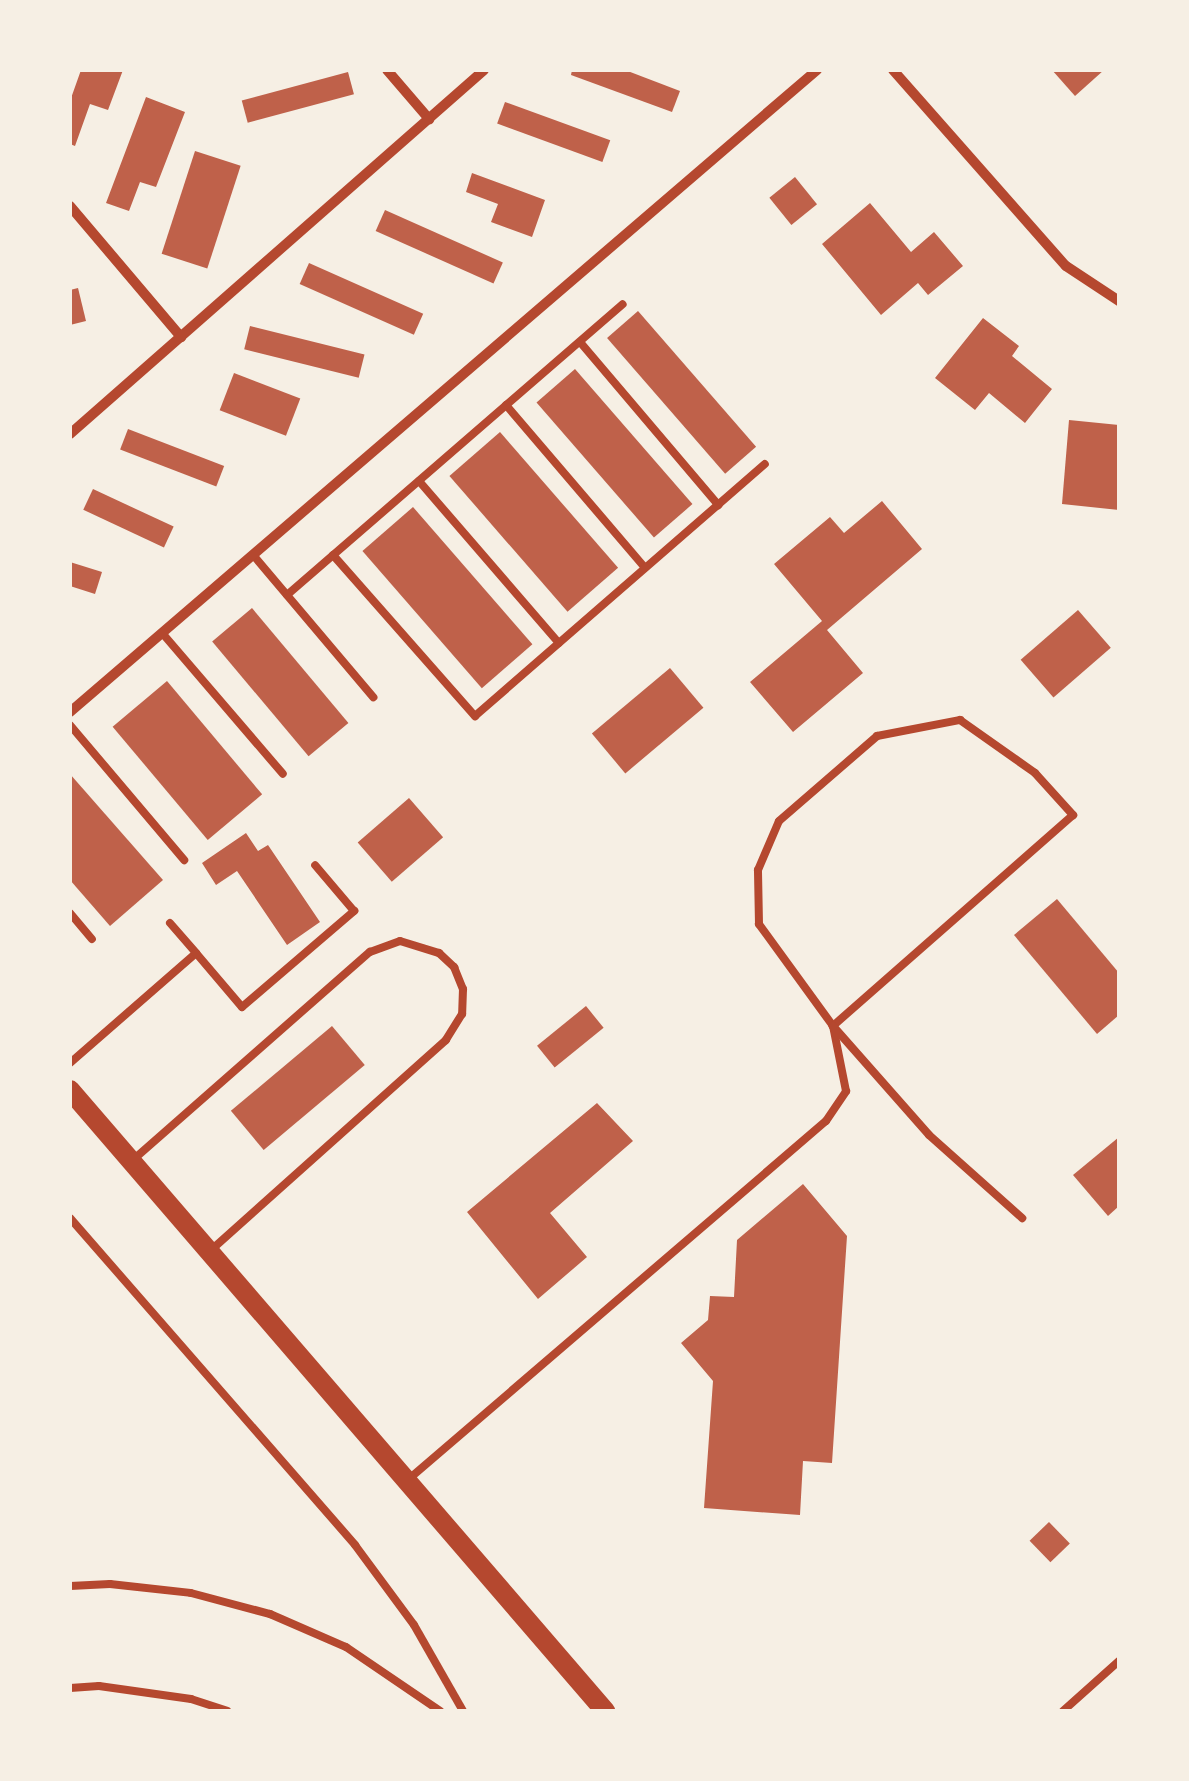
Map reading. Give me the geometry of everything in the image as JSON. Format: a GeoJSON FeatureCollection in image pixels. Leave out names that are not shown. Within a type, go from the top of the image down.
{"type":"FeatureCollection","features":[{"type":"Feature","properties":{"kind":"main road"},"geometry":{"type":"LineString","coordinates":[[70,1090],[407,1481],[592,1707]]}},
{"type":"Feature","properties":{"kind":"street"},"geometry":{"type":"LineString","coordinates":[[387,70],[430,119]]}},
{"type":"Feature","properties":{"kind":"street"},"geometry":{"type":"LineString","coordinates":[[70,434],[484,70]]}},
{"type":"Feature","properties":{"kind":"street"},"geometry":{"type":"LineString","coordinates":[[70,712],[817,70]]}},
{"type":"Feature","properties":{"kind":"street"},"geometry":{"type":"LineString","coordinates":[[893,70],[1066,266],[1119,301]]}},
{"type":"Feature","properties":{"kind":"street"},"geometry":{"type":"LineString","coordinates":[[70,206],[181,337]]}},
{"type":"Feature","properties":{"kind":"lane"},"geometry":{"type":"LineString","coordinates":[[287,595],[623,304]]}},
{"type":"Feature","properties":{"kind":"lane"},"geometry":{"type":"LineString","coordinates":[[580,342],[718,505]]}},
{"type":"Feature","properties":{"kind":"lane"},"geometry":{"type":"LineString","coordinates":[[506,405],[645,568]]}},
{"type":"Feature","properties":{"kind":"lane"},"geometry":{"type":"LineString","coordinates":[[333,555],[475,716],[765,464]]}},
{"type":"Feature","properties":{"kind":"lane"},"geometry":{"type":"LineString","coordinates":[[418,481],[559,642]]}},
{"type":"Feature","properties":{"kind":"lane"},"geometry":{"type":"LineString","coordinates":[[254,556],[373,697]]}},
{"type":"Feature","properties":{"kind":"lane"},"geometry":{"type":"LineString","coordinates":[[163,634],[283,774]]}},
{"type":"Feature","properties":{"kind":"lane"},"geometry":{"type":"LineString","coordinates":[[832,1026],[1073,815],[1035,772],[960,720],[877,736],[779,821],[758,870],[760,924],[832,1026],[929,1135],[1022,1218]]}},
{"type":"Feature","properties":{"kind":"lane"},"geometry":{"type":"LineString","coordinates":[[70,725],[184,860]]}},
{"type":"Feature","properties":{"kind":"lane"},"geometry":{"type":"LineString","coordinates":[[170,923],[242,1007],[354,911],[315,865]]}},
{"type":"Feature","properties":{"kind":"lane"},"geometry":{"type":"LineString","coordinates":[[70,913],[92,938]]}},
{"type":"Feature","properties":{"kind":"lane"},"geometry":{"type":"LineString","coordinates":[[132,1161],[370,952],[386,944],[411,942],[439,953],[454,967],[463,988],[462,1014],[446,1040],[209,1252]]}},
{"type":"Feature","properties":{"kind":"lane"},"geometry":{"type":"LineString","coordinates":[[70,1063],[196,953]]}},
{"type":"Feature","properties":{"kind":"lane"},"geometry":{"type":"LineString","coordinates":[[407,1481],[826,1121],[846,1091],[842,1053],[832,1026]]}},
{"type":"Feature","properties":{"kind":"lane"},"geometry":{"type":"LineString","coordinates":[[70,1218],[355,1545],[414,1625],[463,1711]]}},
{"type":"Feature","properties":{"kind":"lane"},"geometry":{"type":"LineString","coordinates":[[70,1586],[110,1584],[191,1593],[270,1614],[346,1647],[416,1690],[440,1711]]}},
{"type":"Feature","properties":{"kind":"lane"},"geometry":{"type":"LineString","coordinates":[[1063,1711],[1119,1660]]}},
{"type":"Feature","properties":{"kind":"lane"},"geometry":{"type":"LineString","coordinates":[[70,1688],[99,1686],[192,1698],[227,1711]]}},
{"type":"Feature","properties":{"kind":"building"},"geometry":{"type":"Polygon","coordinates":[[[81,70],[123,70],[108,110],[90,104],[75,146],[70,144],[70,101],[81,70]]]}},
{"type":"Feature","properties":{"kind":"building"},"geometry":{"type":"Polygon","coordinates":[[[572,70],[625,70],[680,91],[672,112],[571,75],[572,70]]]}},
{"type":"Feature","properties":{"kind":"building"},"geometry":{"type":"Polygon","coordinates":[[[1052,70],[1104,70],[1075,96],[1052,70]]]}},
{"type":"Feature","properties":{"kind":"building"},"geometry":{"type":"Polygon","coordinates":[[[348,72],[354,94],[248,123],[242,100],[348,72]]]}},
{"type":"Feature","properties":{"kind":"building"},"geometry":{"type":"Polygon","coordinates":[[[146,97],[185,112],[156,187],[140,182],[129,211],[106,203],[146,97]]]}},
{"type":"Feature","properties":{"kind":"building"},"geometry":{"type":"Polygon","coordinates":[[[505,102],[610,140],[602,162],[497,124],[505,102]]]}},
{"type":"Feature","properties":{"kind":"building"},"geometry":{"type":"Polygon","coordinates":[[[195,151],[241,166],[207,269],[162,254],[195,151]]]}},
{"type":"Feature","properties":{"kind":"building"},"geometry":{"type":"Polygon","coordinates":[[[472,173],[545,200],[532,237],[491,222],[498,204],[466,192],[472,173]]]}},
{"type":"Feature","properties":{"kind":"building"},"geometry":{"type":"Polygon","coordinates":[[[795,177],[817,204],[791,225],[769,198],[795,177]]]}},
{"type":"Feature","properties":{"kind":"building"},"geometry":{"type":"Polygon","coordinates":[[[870,203],[911,252],[934,232],[963,266],[928,295],[918,283],[881,315],[822,244],[870,203]]]}},
{"type":"Feature","properties":{"kind":"building"},"geometry":{"type":"Polygon","coordinates":[[[385,210],[503,262],[493,283],[376,231],[385,210]]]}},
{"type":"Feature","properties":{"kind":"building"},"geometry":{"type":"Polygon","coordinates":[[[309,263],[423,314],[414,335],[300,284],[309,263]]]}},
{"type":"Feature","properties":{"kind":"building"},"geometry":{"type":"Polygon","coordinates":[[[78,288],[86,321],[70,325],[70,290],[78,288]]]}},
{"type":"Feature","properties":{"kind":"building"},"geometry":{"type":"Polygon","coordinates":[[[638,311],[756,447],[725,474],[607,338],[638,311]]]}},
{"type":"Feature","properties":{"kind":"building"},"geometry":{"type":"Polygon","coordinates":[[[983,318],[1019,346],[1012,356],[1052,389],[1025,423],[989,393],[975,410],[935,378],[983,318]]]}},
{"type":"Feature","properties":{"kind":"building"},"geometry":{"type":"Polygon","coordinates":[[[250,326],[364,355],[359,378],[244,349],[250,326]]]}},
{"type":"Feature","properties":{"kind":"building"},"geometry":{"type":"Polygon","coordinates":[[[575,369],[692,504],[654,538],[537,402],[575,369]]]}},
{"type":"Feature","properties":{"kind":"building"},"geometry":{"type":"Polygon","coordinates":[[[234,373],[300,398],[286,436],[220,410],[234,373]]]}},
{"type":"Feature","properties":{"kind":"building"},"geometry":{"type":"Polygon","coordinates":[[[1069,420],[1119,425],[1119,510],[1062,504],[1069,420]]]}},
{"type":"Feature","properties":{"kind":"building"},"geometry":{"type":"Polygon","coordinates":[[[128,429],[224,466],[216,486],[120,450],[128,429]]]}},
{"type":"Feature","properties":{"kind":"building"},"geometry":{"type":"Polygon","coordinates":[[[500,432],[618,568],[568,612],[449,476],[500,432]]]}},
{"type":"Feature","properties":{"kind":"building"},"geometry":{"type":"Polygon","coordinates":[[[93,489],[174,527],[164,547],[83,510],[93,489]]]}},
{"type":"Feature","properties":{"kind":"building"},"geometry":{"type":"Polygon","coordinates":[[[882,501],[922,549],[827,630],[863,673],[793,732],[750,682],[822,621],[774,564],[830,517],[844,533],[882,501]]]}},
{"type":"Feature","properties":{"kind":"building"},"geometry":{"type":"Polygon","coordinates":[[[413,507],[532,644],[482,688],[362,551],[413,507]]]}},
{"type":"Feature","properties":{"kind":"building"},"geometry":{"type":"Polygon","coordinates":[[[70,562],[102,572],[95,594],[70,586],[70,562]]]}},
{"type":"Feature","properties":{"kind":"building"},"geometry":{"type":"Polygon","coordinates":[[[252,608],[348,723],[309,756],[212,641],[252,608]]]}},
{"type":"Feature","properties":{"kind":"building"},"geometry":{"type":"Polygon","coordinates":[[[1078,610],[1111,648],[1053,698],[1021,660],[1078,610]]]}},
{"type":"Feature","properties":{"kind":"building"},"geometry":{"type":"Polygon","coordinates":[[[670,668],[703,708],[625,773],[592,734],[670,668]]]}},
{"type":"Feature","properties":{"kind":"building"},"geometry":{"type":"Polygon","coordinates":[[[167,681],[262,794],[208,840],[113,727],[167,681]]]}},
{"type":"Feature","properties":{"kind":"building"},"geometry":{"type":"Polygon","coordinates":[[[70,774],[163,880],[110,926],[70,880],[70,774]]]}},
{"type":"Feature","properties":{"kind":"building"},"geometry":{"type":"Polygon","coordinates":[[[409,798],[443,837],[392,882],[358,843],[409,798]]]}},
{"type":"Feature","properties":{"kind":"building"},"geometry":{"type":"Polygon","coordinates":[[[246,833],[258,851],[268,845],[320,922],[287,945],[237,871],[216,885],[202,863],[246,833]]]}},
{"type":"Feature","properties":{"kind":"building"},"geometry":{"type":"Polygon","coordinates":[[[1057,899],[1119,973],[1119,1015],[1097,1034],[1014,935],[1057,899]]]}},
{"type":"Feature","properties":{"kind":"building"},"geometry":{"type":"Polygon","coordinates":[[[586,1006],[604,1028],[555,1067],[537,1046],[586,1006]]]}},
{"type":"Feature","properties":{"kind":"building"},"geometry":{"type":"Polygon","coordinates":[[[332,1026],[365,1065],[264,1150],[231,1111],[332,1026]]]}},
{"type":"Feature","properties":{"kind":"building"},"geometry":{"type":"Polygon","coordinates":[[[597,1103],[633,1141],[550,1213],[587,1257],[538,1299],[467,1212],[597,1103]]]}},
{"type":"Feature","properties":{"kind":"building"},"geometry":{"type":"Polygon","coordinates":[[[1119,1137],[1119,1206],[1108,1216],[1073,1175],[1119,1137]]]}},
{"type":"Feature","properties":{"kind":"building"},"geometry":{"type":"Polygon","coordinates":[[[803,1184],[847,1236],[832,1463],[803,1461],[800,1515],[704,1508],[713,1381],[681,1343],[708,1320],[710,1296],[734,1297],[737,1240],[803,1184]]]}},
{"type":"Feature","properties":{"kind":"building"},"geometry":{"type":"Polygon","coordinates":[[[1049,1522],[1070,1544],[1050,1562],[1030,1541],[1049,1522]]]}}]}
